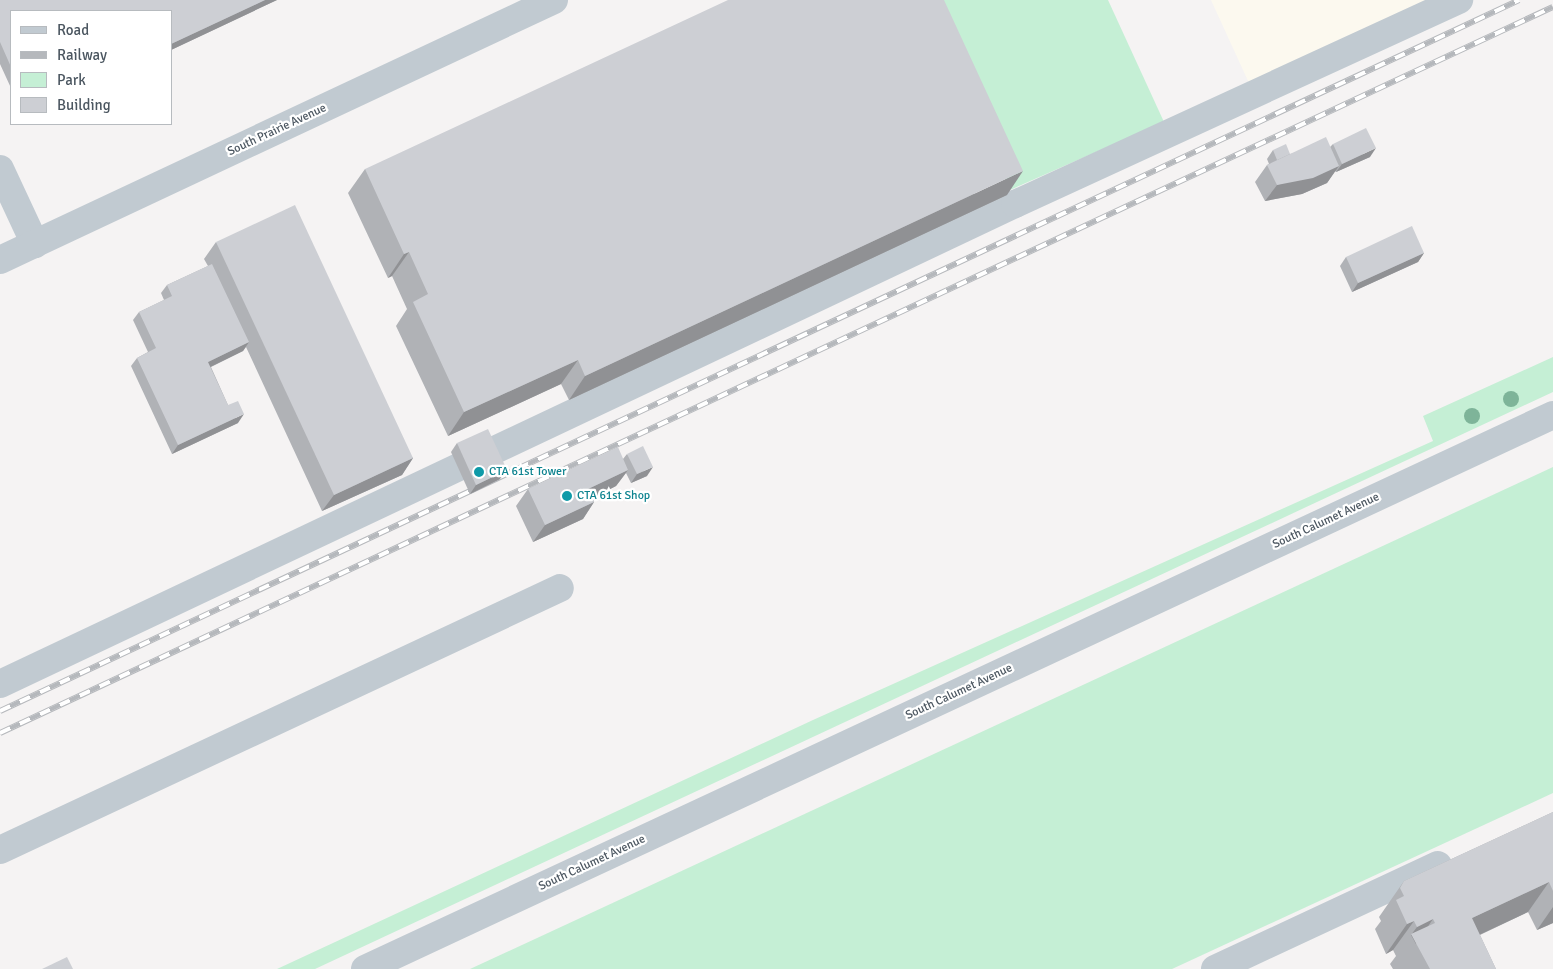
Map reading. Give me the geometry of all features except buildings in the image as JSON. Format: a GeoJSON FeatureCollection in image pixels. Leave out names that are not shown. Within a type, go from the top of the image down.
{"type":"FeatureCollection","features":[{"type":"Feature","properties":{"kind":"street","name":"South Prairie Avenue"},"geometry":{"type":"LineString","coordinates":[[0,260],[554,0]]}},
{"type":"Feature","properties":{"kind":"street"},"geometry":{"type":"LineString","coordinates":[[0,684],[1015,204],[1459,0]]}},
{"type":"Feature","properties":{"kind":"street"},"geometry":{"type":"LineString","coordinates":[[0,169],[35,244]]}},
{"type":"Feature","properties":{"kind":"street","name":"South Calumet Avenue"},"geometry":{"type":"LineString","coordinates":[[365,969],[1553,415]]}},
{"type":"Feature","properties":{"kind":"street"},"geometry":{"type":"LineString","coordinates":[[0,850],[560,588]]}},
{"type":"Feature","properties":{"kind":"street"},"geometry":{"type":"LineString","coordinates":[[1215,969],[1464,853]]}},
{"type":"Feature","properties":{"kind":"shaded area"},"geometry":{"type":"Polygon","coordinates":[[[1211,0],[1459,0],[1254,94],[1211,0]]]}},
{"type":"Feature","properties":{"kind":"green space"},"geometry":{"type":"Polygon","coordinates":[[[921,0],[1108,0],[1164,122],[1010,190],[921,0]]]}},
{"type":"Feature","properties":{"kind":"green space"},"geometry":{"type":"Polygon","coordinates":[[[1553,357],[1553,392],[315,969],[277,969],[813,720],[1433,441],[1423,416],[1553,357]]]}},
{"type":"Feature","properties":{"kind":"green space"},"geometry":{"type":"Polygon","coordinates":[[[1553,467],[1553,793],[1172,969],[470,969],[1553,467]]]}},
{"type":"Feature","properties":{"kind":"railway"},"geometry":{"type":"LineString","coordinates":[[0,711],[1519,0]]}},
{"type":"Feature","properties":{"kind":"railway"},"geometry":{"type":"LineString","coordinates":[[0,733],[1553,7]]}},
{"type":"Feature","properties":{"kind":"place","name":"CTA 61st Tower"},"geometry":{"type":"Point","coordinates":[479,472]}},
{"type":"Feature","properties":{"kind":"place","name":"CTA 61st Shop"},"geometry":{"type":"Point","coordinates":[567,496]}}]}
